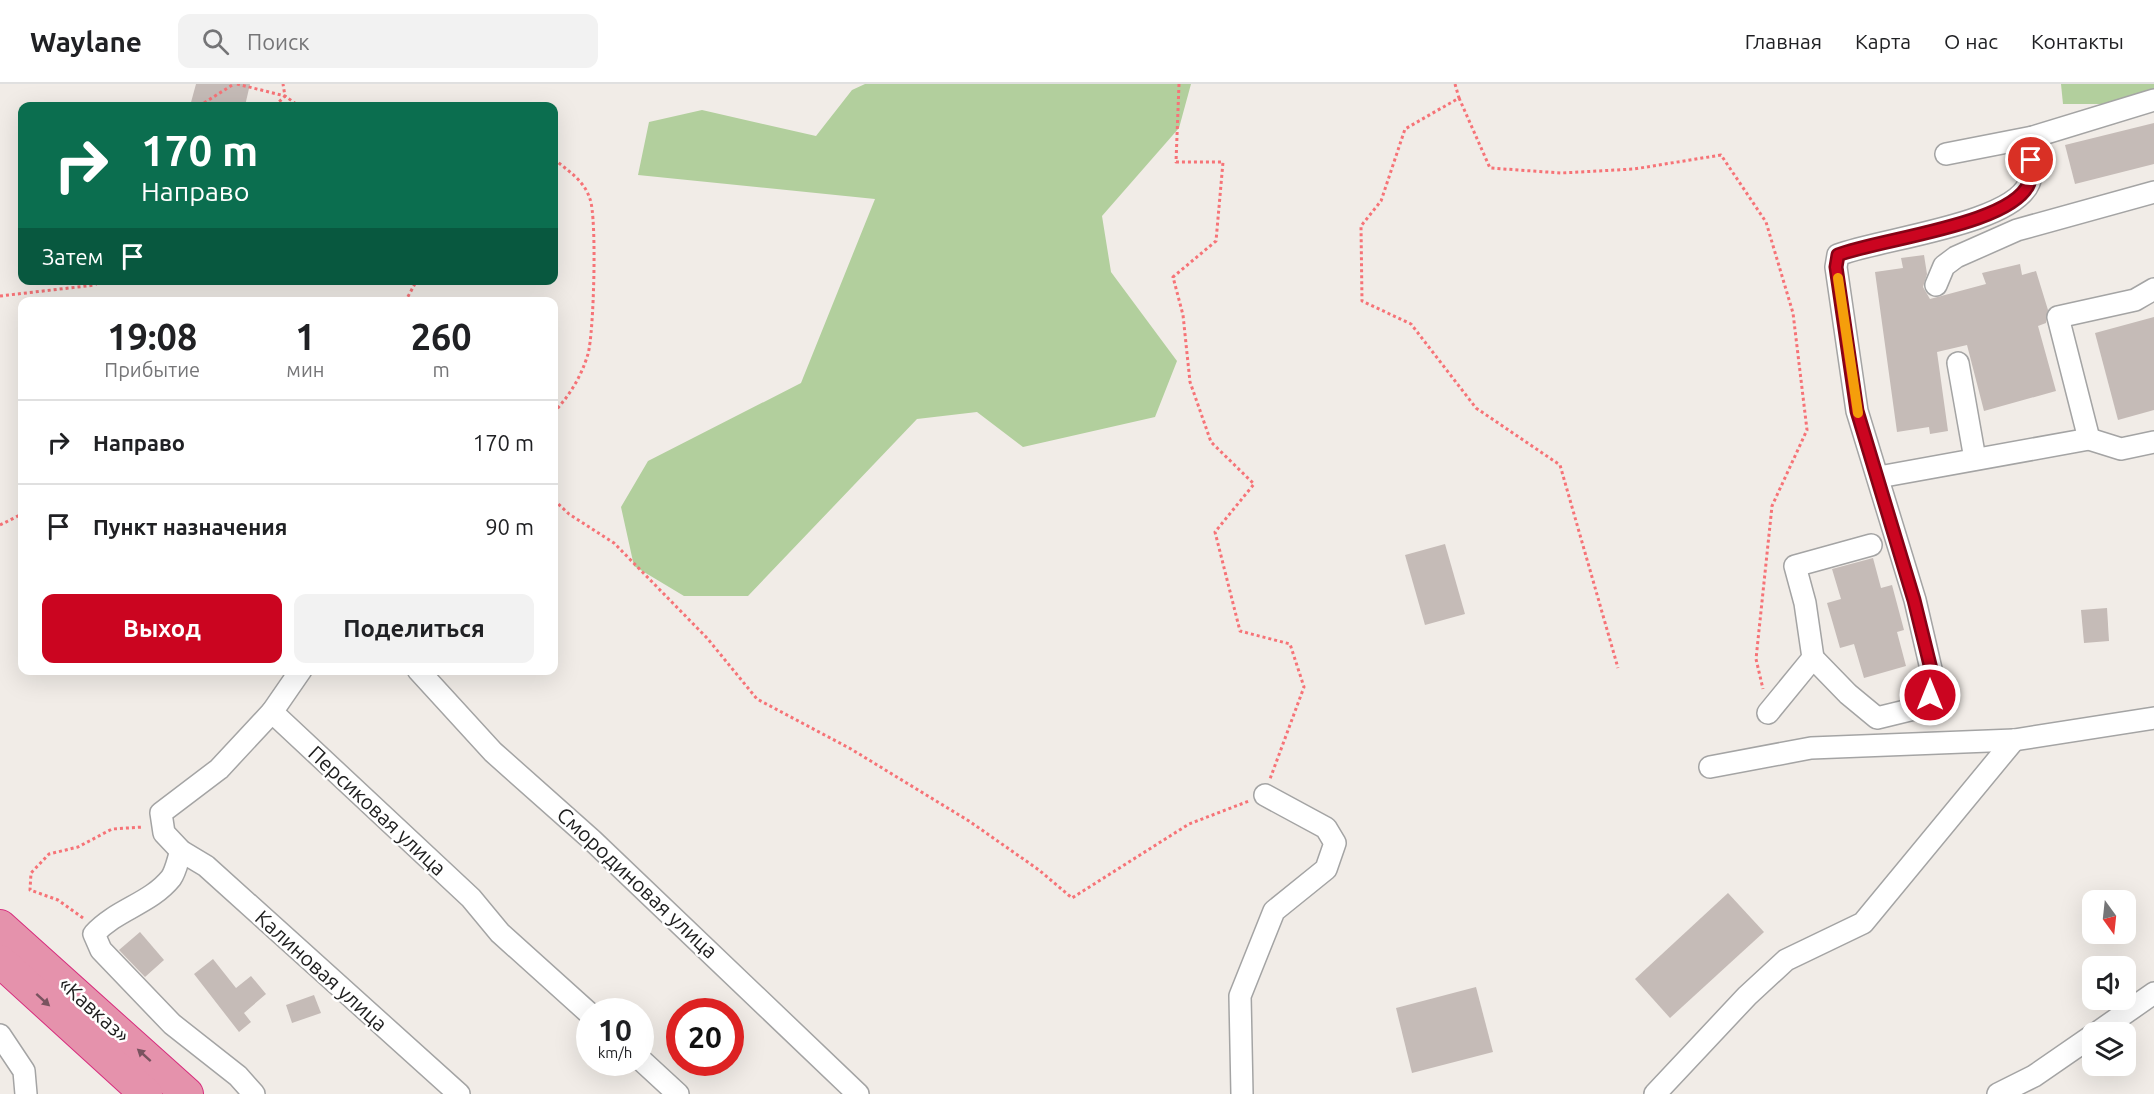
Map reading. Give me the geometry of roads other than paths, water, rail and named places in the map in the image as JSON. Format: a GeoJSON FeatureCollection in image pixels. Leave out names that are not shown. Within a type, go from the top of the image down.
{"type":"FeatureCollection","features":[{"type":"Feature","properties":{"kind":"highway","name":"«Кавказ»"},"geometry":{"type":"LineString","coordinates":[[0,926],[187,1094]]}},
{"type":"Feature","properties":{"kind":"highway","name":"«Кавказ»"},"geometry":{"type":"LineString","coordinates":[[0,961],[146,1094]]}},
{"type":"Feature","properties":{"kind":"street"},"geometry":{"type":"LineString","coordinates":[[1947,154],[2033,137],[2154,100]]}},
{"type":"Feature","properties":{"kind":"street"},"geometry":{"type":"LineString","coordinates":[[1871,545],[1795,566],[1805,603],[1813,658],[1848,694],[1877,718],[1918,708],[1930,695],[1931,669],[1879,477],[1857,411],[1836,267],[1838,255],[1943,230],[2004,206],[2019,196],[2029,183],[2033,137]]}},
{"type":"Feature","properties":{"kind":"street"},"geometry":{"type":"LineString","coordinates":[[1936,285],[1944,266],[1956,257],[2017,230],[2154,192]]}},
{"type":"Feature","properties":{"kind":"street"},"geometry":{"type":"LineString","coordinates":[[2089,440],[2058,317],[2134,300],[2154,289]]}},
{"type":"Feature","properties":{"kind":"street"},"geometry":{"type":"LineString","coordinates":[[1958,363],[1975,459]]}},
{"type":"Feature","properties":{"kind":"street"},"geometry":{"type":"LineString","coordinates":[[1879,477],[2089,440],[2121,449],[2154,442]]}},
{"type":"Feature","properties":{"kind":"street"},"geometry":{"type":"LineString","coordinates":[[1768,713],[1813,658]]}},
{"type":"Feature","properties":{"kind":"street"},"geometry":{"type":"LineString","coordinates":[[254,1094],[238,1076],[172,1024],[101,950],[94,934],[107,920],[159,889],[172,876],[181,851],[164,833],[162,819],[219,769],[272,712],[298,675]]}},
{"type":"Feature","properties":{"kind":"street","name":"Смородиновая улица"},"geometry":{"type":"LineString","coordinates":[[423,675],[493,752],[659,903],[858,1094]]}},
{"type":"Feature","properties":{"kind":"street","name":"Персиковая улица"},"geometry":{"type":"LineString","coordinates":[[272,712],[471,898],[500,933],[576,1001]]}},
{"type":"Feature","properties":{"kind":"street"},"geometry":{"type":"LineString","coordinates":[[1710,767],[1811,748],[2014,741],[2154,718]]}},
{"type":"Feature","properties":{"kind":"street"},"geometry":{"type":"LineString","coordinates":[[1655,1094],[1747,996],[1786,960],[1863,923],[2014,741]]}},
{"type":"Feature","properties":{"kind":"street"},"geometry":{"type":"LineString","coordinates":[[1242,1094],[1240,996],[1275,911],[1326,869],[1335,843],[1326,828],[1265,795]]}},
{"type":"Feature","properties":{"kind":"street","name":"Калиновая улица"},"geometry":{"type":"LineString","coordinates":[[181,851],[206,866],[459,1094]]}},
{"type":"Feature","properties":{"kind":"street"},"geometry":{"type":"LineString","coordinates":[[2112,1022],[2154,993]]}},
{"type":"Feature","properties":{"kind":"street"},"geometry":{"type":"LineString","coordinates":[[0,1035],[24,1071],[26,1094]]}},
{"type":"Feature","properties":{"kind":"street"},"geometry":{"type":"LineString","coordinates":[[1998,1094],[2034,1076],[2082,1043]]}},
{"type":"Feature","properties":{"kind":"street"},"geometry":{"type":"LineString","coordinates":[[654,1072],[678,1094]]}}]}
